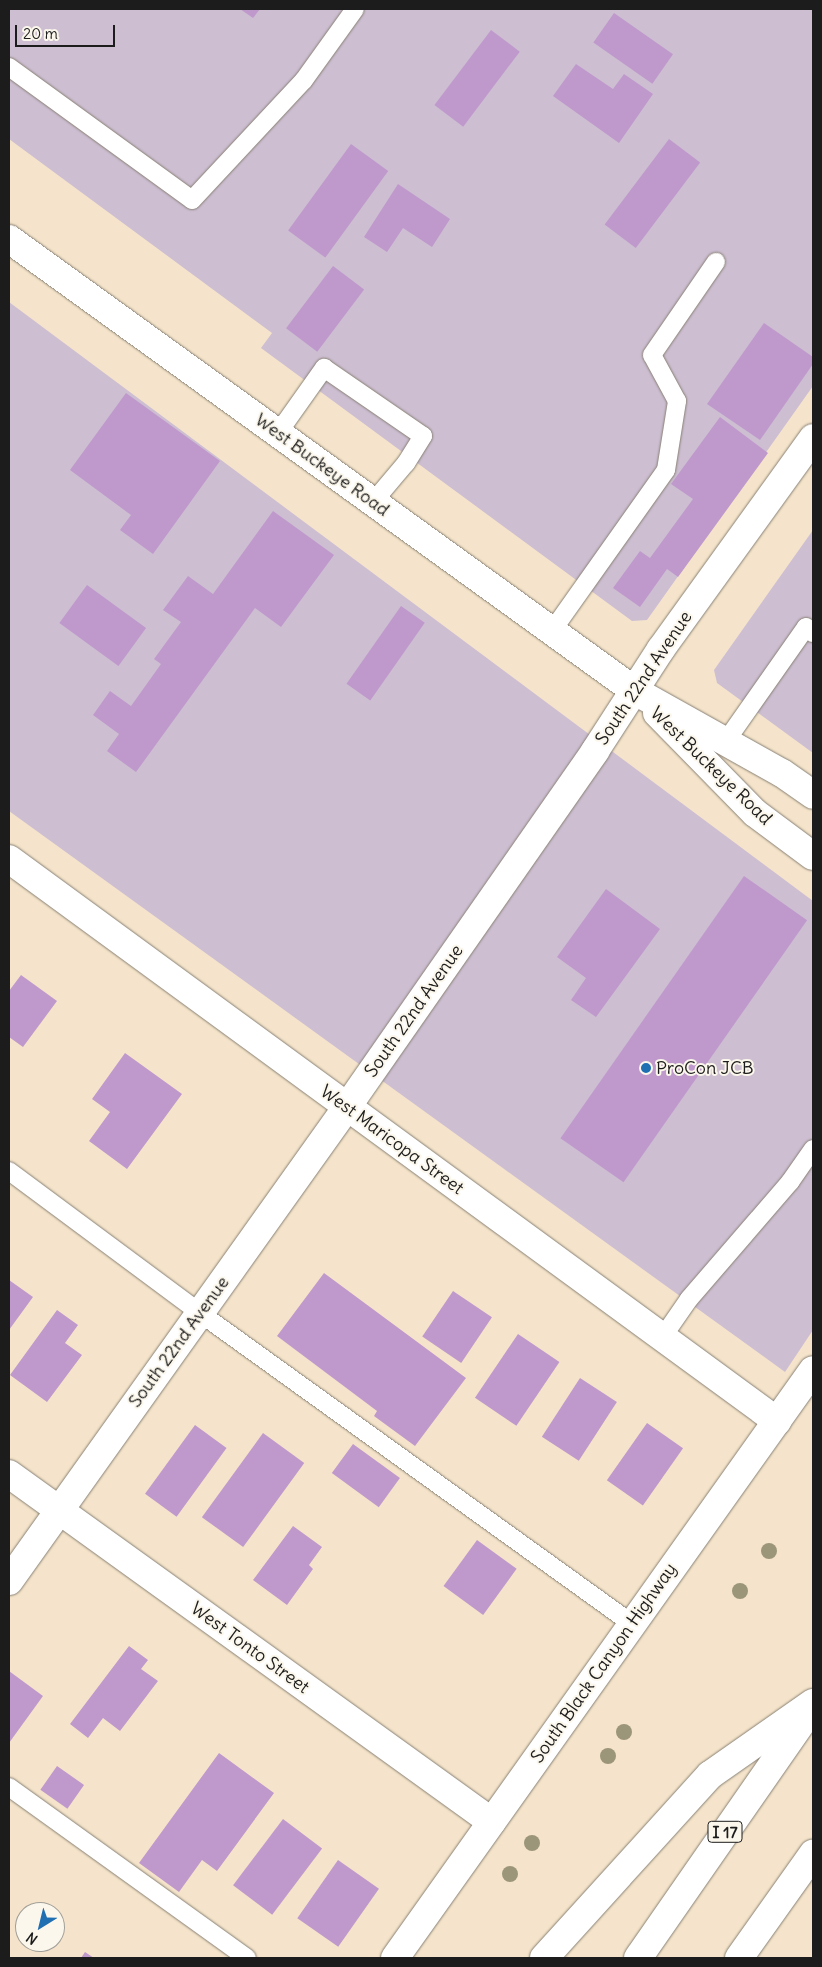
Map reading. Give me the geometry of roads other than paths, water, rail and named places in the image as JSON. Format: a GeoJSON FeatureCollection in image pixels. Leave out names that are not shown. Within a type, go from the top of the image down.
{"type":"FeatureCollection","features":[{"type":"Feature","properties":{"kind":"main road","name":"West Buckeye Road"},"geometry":{"type":"LineString","coordinates":[[9,239],[635,691],[782,773],[813,795]]}},
{"type":"Feature","properties":{"kind":"main road","name":"South 22nd Avenue"},"geometry":{"type":"LineString","coordinates":[[9,1582],[347,1107],[680,623],[813,438]]}},
{"type":"Feature","properties":{"kind":"main road","name":"West Buckeye Road"},"geometry":{"type":"LineString","coordinates":[[635,691],[756,813],[813,856]]}},
{"type":"Feature","properties":{"kind":"main road","name":"West Maricopa Street"},"geometry":{"type":"LineString","coordinates":[[9,860],[777,1421]]}},
{"type":"Feature","properties":{"kind":"main road","name":"South Black Canyon Highway"},"geometry":{"type":"LineString","coordinates":[[395,1958],[631,1623],[813,1370]]}},
{"type":"Feature","properties":{"kind":"main road","name":"West Tonto Street"},"geometry":{"type":"LineString","coordinates":[[9,1474],[492,1822]]}},
{"type":"Feature","properties":{"kind":"main road"},"geometry":{"type":"LineString","coordinates":[[544,1958],[710,1775],[813,1704]]}},
{"type":"Feature","properties":{"kind":"main road","name":"I 17"},"geometry":{"type":"LineString","coordinates":[[638,1958],[813,1704]]}},
{"type":"Feature","properties":{"kind":"main road"},"geometry":{"type":"LineString","coordinates":[[738,1958],[813,1854]]}},
{"type":"Feature","properties":{"kind":"lane"},"geometry":{"type":"LineString","coordinates":[[9,67],[192,200],[304,80],[355,9]]}},
{"type":"Feature","properties":{"kind":"lane"},"geometry":{"type":"LineString","coordinates":[[552,631],[666,470],[676,401],[652,355],[716,262]]}},
{"type":"Feature","properties":{"kind":"lane"},"geometry":{"type":"LineString","coordinates":[[278,433],[324,368],[423,436],[406,463],[374,502]]}},
{"type":"Feature","properties":{"kind":"lane"},"geometry":{"type":"LineString","coordinates":[[726,741],[806,627],[813,633]]}},
{"type":"Feature","properties":{"kind":"lane"},"geometry":{"type":"LineString","coordinates":[[662,1338],[689,1299],[790,1182],[813,1149]]}},
{"type":"Feature","properties":{"kind":"lane"},"geometry":{"type":"LineString","coordinates":[[9,1171],[200,1313],[631,1623]]}},
{"type":"Feature","properties":{"kind":"lane"},"geometry":{"type":"LineString","coordinates":[[9,1787],[246,1958]]}},
{"type":"Feature","properties":{"kind":"place","name":"ProCon JCB"},"geometry":{"type":"Point","coordinates":[646,1068]}}]}
